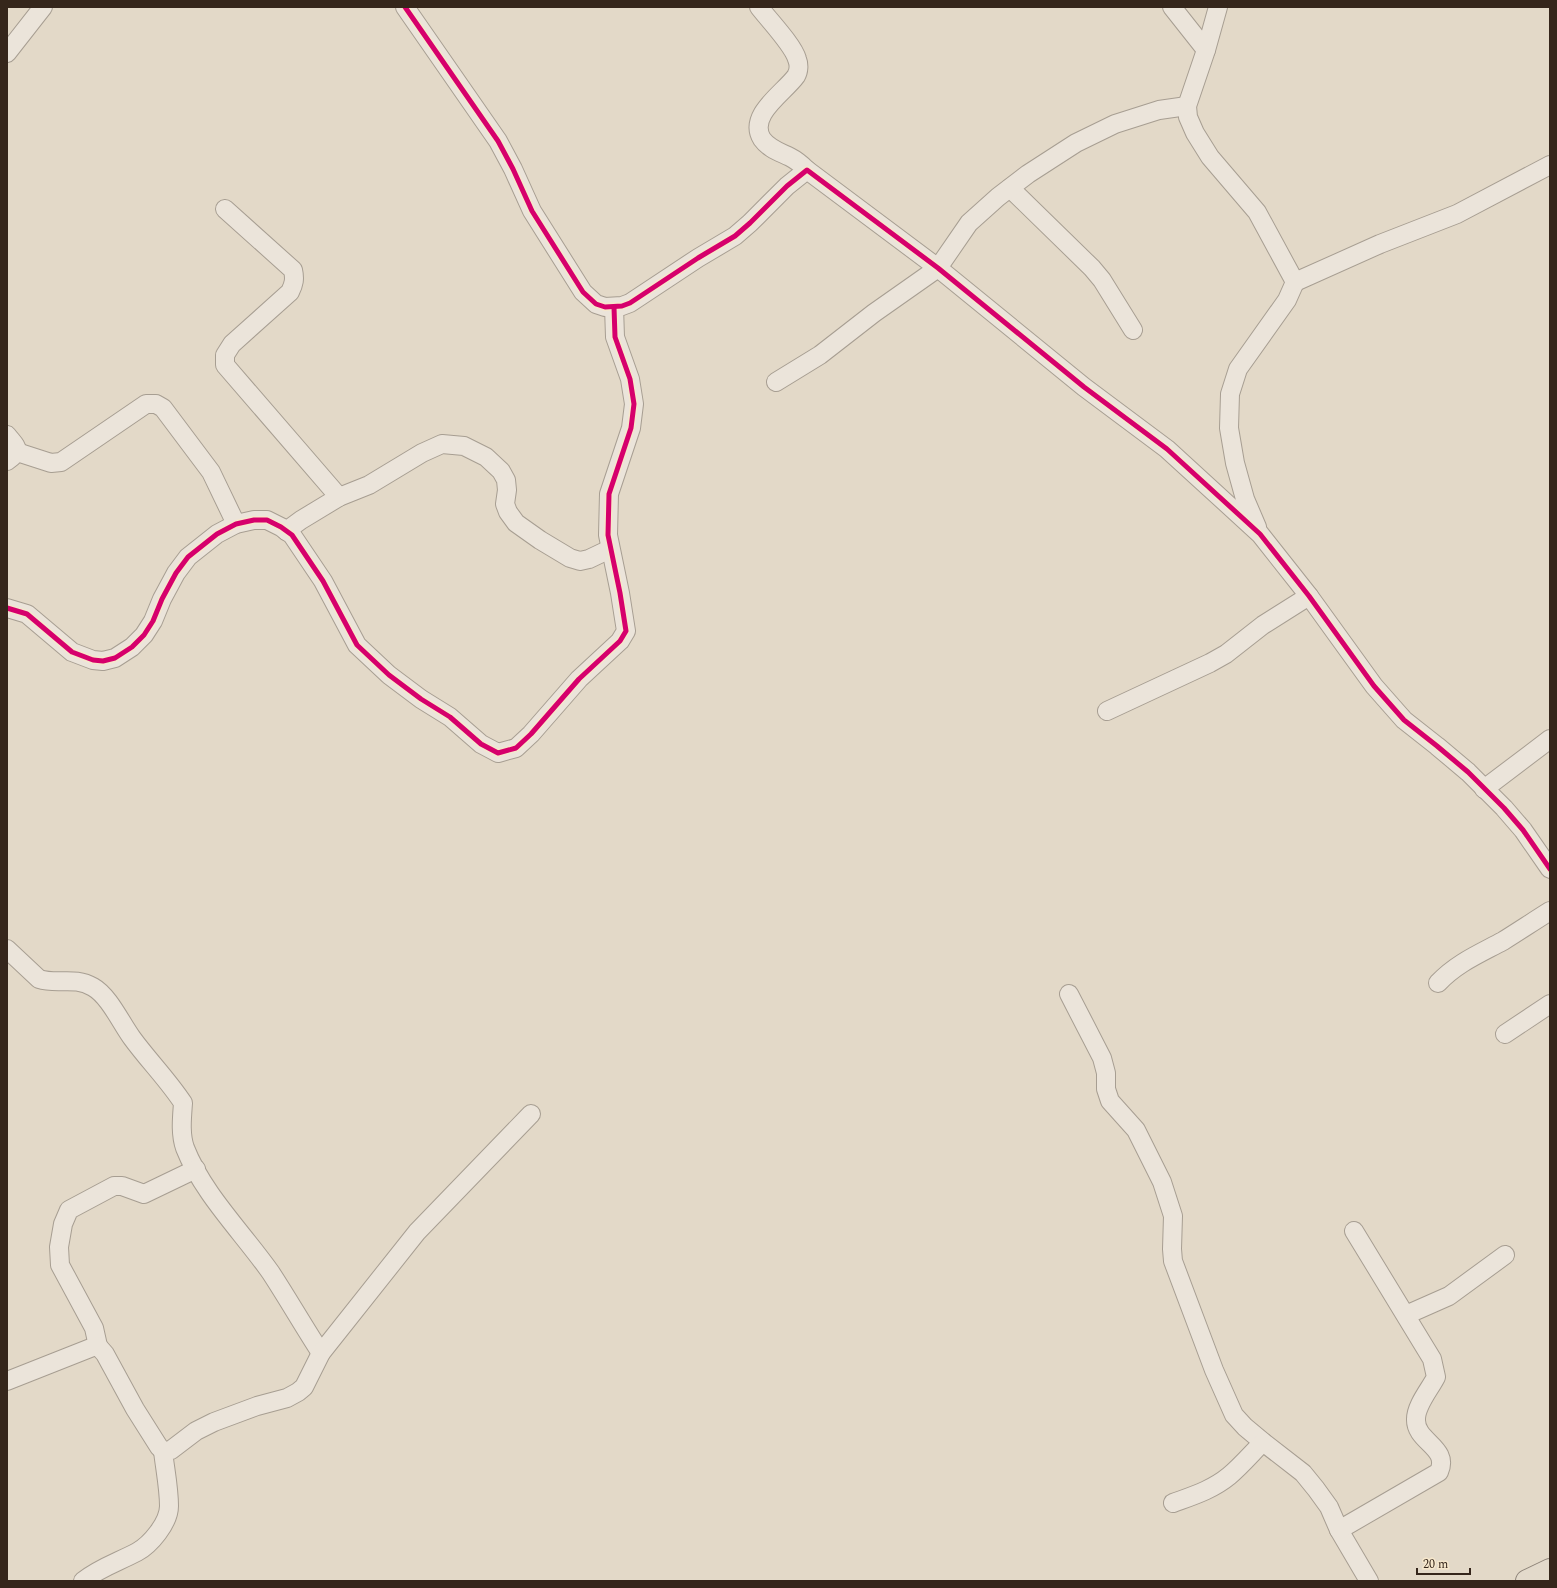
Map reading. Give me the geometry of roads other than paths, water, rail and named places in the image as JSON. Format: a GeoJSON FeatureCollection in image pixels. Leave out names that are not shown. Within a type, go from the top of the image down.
{"type":"FeatureCollection","features":[{"type":"Feature","properties":{"kind":"main road"},"geometry":{"type":"LineString","coordinates":[[1528,1581],[1550,1570]]}},
{"type":"Feature","properties":{"kind":"street"},"geometry":{"type":"LineString","coordinates":[[7,53],[43,7]]}},
{"type":"Feature","properties":{"kind":"street"},"geometry":{"type":"LineString","coordinates":[[405,7],[498,141],[513,169],[532,211],[583,292],[596,304],[614,307],[630,303],[698,258],[735,236],[787,186],[807,170]]}},
{"type":"Feature","properties":{"kind":"street"},"geometry":{"type":"LineString","coordinates":[[759,7],[792,49],[799,66],[796,76],[770,102],[761,118],[759,128],[760,134],[770,147],[791,157],[938,268],[1084,387],[1167,449],[1260,534],[1309,596],[1374,686],[1404,720],[1468,772],[1484,788],[1523,830],[1550,869]]}},
{"type":"Feature","properties":{"kind":"street"},"geometry":{"type":"LineString","coordinates":[[1172,7],[1206,50]]}},
{"type":"Feature","properties":{"kind":"street"},"geometry":{"type":"LineString","coordinates":[[1218,7],[1206,50],[1187,106],[1188,117],[1206,151],[1257,212],[1296,282]]}},
{"type":"Feature","properties":{"kind":"street"},"geometry":{"type":"LineString","coordinates":[[776,382],[820,355],[874,313],[938,268],[969,223],[1028,174],[1076,143],[1115,124],[1159,110],[1187,106]]}},
{"type":"Feature","properties":{"kind":"street"},"geometry":{"type":"LineString","coordinates":[[1260,534],[1245,500],[1235,463],[1229,428],[1230,394],[1238,369],[1287,300],[1296,282],[1380,244],[1457,214],[1550,165]]}},
{"type":"Feature","properties":{"kind":"street"},"geometry":{"type":"LineString","coordinates":[[1010,188],[1092,268],[1102,280],[1133,330]]}},
{"type":"Feature","properties":{"kind":"street"},"geometry":{"type":"LineString","coordinates":[[225,209],[293,270],[295,278],[290,292],[232,344],[225,355],[225,365],[339,497]]}},
{"type":"Feature","properties":{"kind":"street"},"geometry":{"type":"LineString","coordinates":[[7,608],[27,614],[72,652],[103,662],[115,658],[132,647],[144,635],[153,621],[176,573],[188,557],[216,534],[236,524],[254,520],[267,520],[292,535],[323,581],[357,644],[389,675],[421,699],[450,717],[481,744],[498,753],[516,748],[531,734],[579,679],[620,641],[626,631],[608,535],[609,494],[631,428],[634,404],[630,379],[615,337],[614,307]]}},
{"type":"Feature","properties":{"kind":"street"},"geometry":{"type":"LineString","coordinates":[[7,435],[18,449],[12,456],[51,464],[61,462],[146,404],[156,404],[163,408],[211,472],[236,524]]}},
{"type":"Feature","properties":{"kind":"street"},"geometry":{"type":"LineString","coordinates":[[286,531],[339,497],[369,485],[422,453],[442,444],[464,446],[486,457],[501,471],[506,480],[507,490],[505,504],[508,512],[516,523],[525,530],[570,558],[580,561],[589,559],[610,549]]}},
{"type":"Feature","properties":{"kind":"street"},"geometry":{"type":"LineString","coordinates":[[1107,711],[1137,698],[1157,687],[1173,682],[1226,654],[1263,626],[1309,596]]}},
{"type":"Feature","properties":{"kind":"street"},"geometry":{"type":"LineString","coordinates":[[1484,788],[1550,739]]}},
{"type":"Feature","properties":{"kind":"street"},"geometry":{"type":"LineString","coordinates":[[1438,983],[1449,971],[1504,940],[1550,911]]}},
{"type":"Feature","properties":{"kind":"street"},"geometry":{"type":"LineString","coordinates":[[7,949],[25,967],[39,978],[46,981],[74,980],[94,987],[104,997],[131,1037],[183,1102],[181,1124],[184,1147],[196,1169],[228,1217],[271,1273],[321,1353]]}},
{"type":"Feature","properties":{"kind":"street"},"geometry":{"type":"LineString","coordinates":[[1069,994],[1102,1058],[1106,1073],[1106,1089],[1110,1101],[1136,1130],[1162,1182],[1173,1216],[1173,1261],[1220,1387],[1234,1415],[1245,1427],[1303,1473],[1329,1507],[1339,1530],[1369,1581]]}},
{"type":"Feature","properties":{"kind":"street"},"geometry":{"type":"LineString","coordinates":[[1505,1034],[1550,1004]]}},
{"type":"Feature","properties":{"kind":"street"},"geometry":{"type":"LineString","coordinates":[[163,1451],[172,1450],[196,1431],[214,1422],[257,1406],[286,1398],[304,1387],[321,1353],[417,1232],[531,1114]]}},
{"type":"Feature","properties":{"kind":"street"},"geometry":{"type":"LineString","coordinates":[[82,1581],[95,1571],[138,1552],[151,1543],[163,1524],[169,1508],[163,1451],[135,1409],[105,1354],[98,1346],[94,1328],[60,1265],[60,1247],[63,1224],[70,1210],[114,1186],[122,1186],[144,1194],[196,1169]]}},
{"type":"Feature","properties":{"kind":"street"},"geometry":{"type":"LineString","coordinates":[[1339,1530],[1439,1472],[1442,1464],[1439,1453],[1426,1440],[1420,1431],[1416,1420],[1419,1408],[1436,1377],[1432,1360],[1406,1315],[1354,1232]]}},
{"type":"Feature","properties":{"kind":"street"},"geometry":{"type":"LineString","coordinates":[[1406,1315],[1449,1296],[1505,1255]]}},
{"type":"Feature","properties":{"kind":"street"},"geometry":{"type":"LineString","coordinates":[[7,1381],[98,1346]]}},
{"type":"Feature","properties":{"kind":"street"},"geometry":{"type":"LineString","coordinates":[[1173,1503],[1204,1492],[1230,1476],[1263,1442]]}}]}
